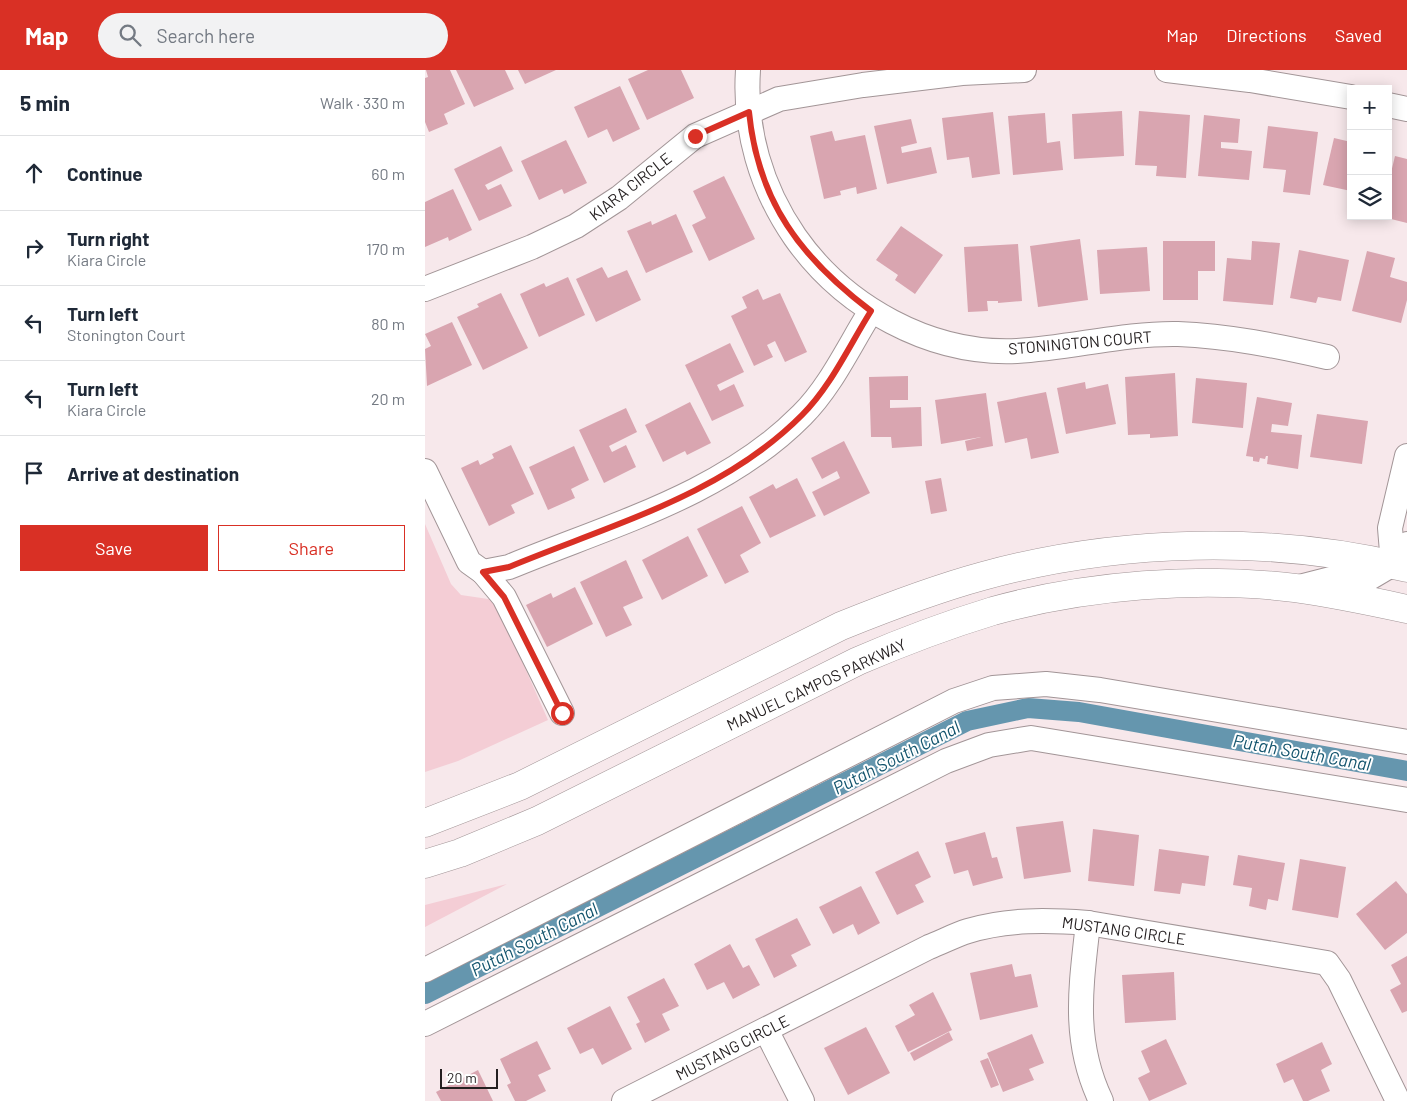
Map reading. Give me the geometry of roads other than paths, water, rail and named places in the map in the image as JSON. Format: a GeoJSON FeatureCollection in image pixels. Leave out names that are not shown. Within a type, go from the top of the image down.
{"type":"FeatureCollection","features":[{"type":"Feature","properties":{"kind":"main road"},"geometry":{"type":"LineString","coordinates":[[425,823],[520,786],[841,626],[894,604],[985,576],[1031,565],[1096,554],[1171,547],[1291,550],[1402,559]]}},
{"type":"Feature","properties":{"kind":"main road","name":"MANUEL CAMPOS PARKWAY"},"geometry":{"type":"LineString","coordinates":[[425,864],[460,853],[537,821],[858,661],[904,641],[994,611],[1055,597],[1112,589],[1197,584],[1294,588],[1407,609]]}},
{"type":"Feature","properties":{"kind":"street","name":"STONINGTON COURT"},"geometry":{"type":"LineString","coordinates":[[748,70],[752,143],[765,185],[782,219],[809,257],[844,291],[871,311],[897,324],[935,339],[970,347],[1015,351],[1117,337],[1177,334],[1265,343],[1327,357]]}},
{"type":"Feature","properties":{"kind":"street","name":"KIARA CIRCLE"},"geometry":{"type":"LineString","coordinates":[[425,289],[532,247],[576,226],[619,198],[695,136],[779,99],[863,85],[962,73],[1023,70]]}},
{"type":"Feature","properties":{"kind":"street"},"geometry":{"type":"LineString","coordinates":[[1167,70],[1260,81],[1347,95]]}},
{"type":"Feature","properties":{"kind":"street"},"geometry":{"type":"LineString","coordinates":[[1392,106],[1407,110]]}},
{"type":"Feature","properties":{"kind":"street"},"geometry":{"type":"LineString","coordinates":[[483,572],[509,567],[673,502],[719,479],[765,448],[803,415],[835,373],[871,311]]}},
{"type":"Feature","properties":{"kind":"street"},"geometry":{"type":"LineString","coordinates":[[1294,588],[1338,577],[1366,580],[1402,559],[1389,528],[1407,456]]}},
{"type":"Feature","properties":{"kind":"street"},"geometry":{"type":"LineString","coordinates":[[425,471],[469,562],[483,572],[504,597],[562,713]]}},
{"type":"Feature","properties":{"kind":"street"},"geometry":{"type":"LineString","coordinates":[[425,970],[954,701],[993,688],[1046,684],[1100,690],[1407,742]]}},
{"type":"Feature","properties":{"kind":"street"},"geometry":{"type":"LineString","coordinates":[[425,1024],[937,766],[989,745],[1031,738],[1049,740],[1407,800]]}},
{"type":"Feature","properties":{"kind":"street","name":"MUSTANG CIRCLE"},"geometry":{"type":"LineString","coordinates":[[624,1101],[929,947],[968,931],[1005,924],[1049,920],[1088,923],[1327,963],[1339,980],[1398,1101]]}},
{"type":"Feature","properties":{"kind":"street"},"geometry":{"type":"LineString","coordinates":[[1088,923],[1079,1012],[1084,1052],[1094,1086],[1101,1101]]}},
{"type":"Feature","properties":{"kind":"street"},"geometry":{"type":"LineString","coordinates":[[766,1030],[802,1101]]}},
{"type":"Feature","properties":{"kind":"waterway","name":"Putah South Canal"},"geometry":{"type":"LineString","coordinates":[[425,994],[967,721],[1028,708],[1079,712],[1407,771]]}}]}
